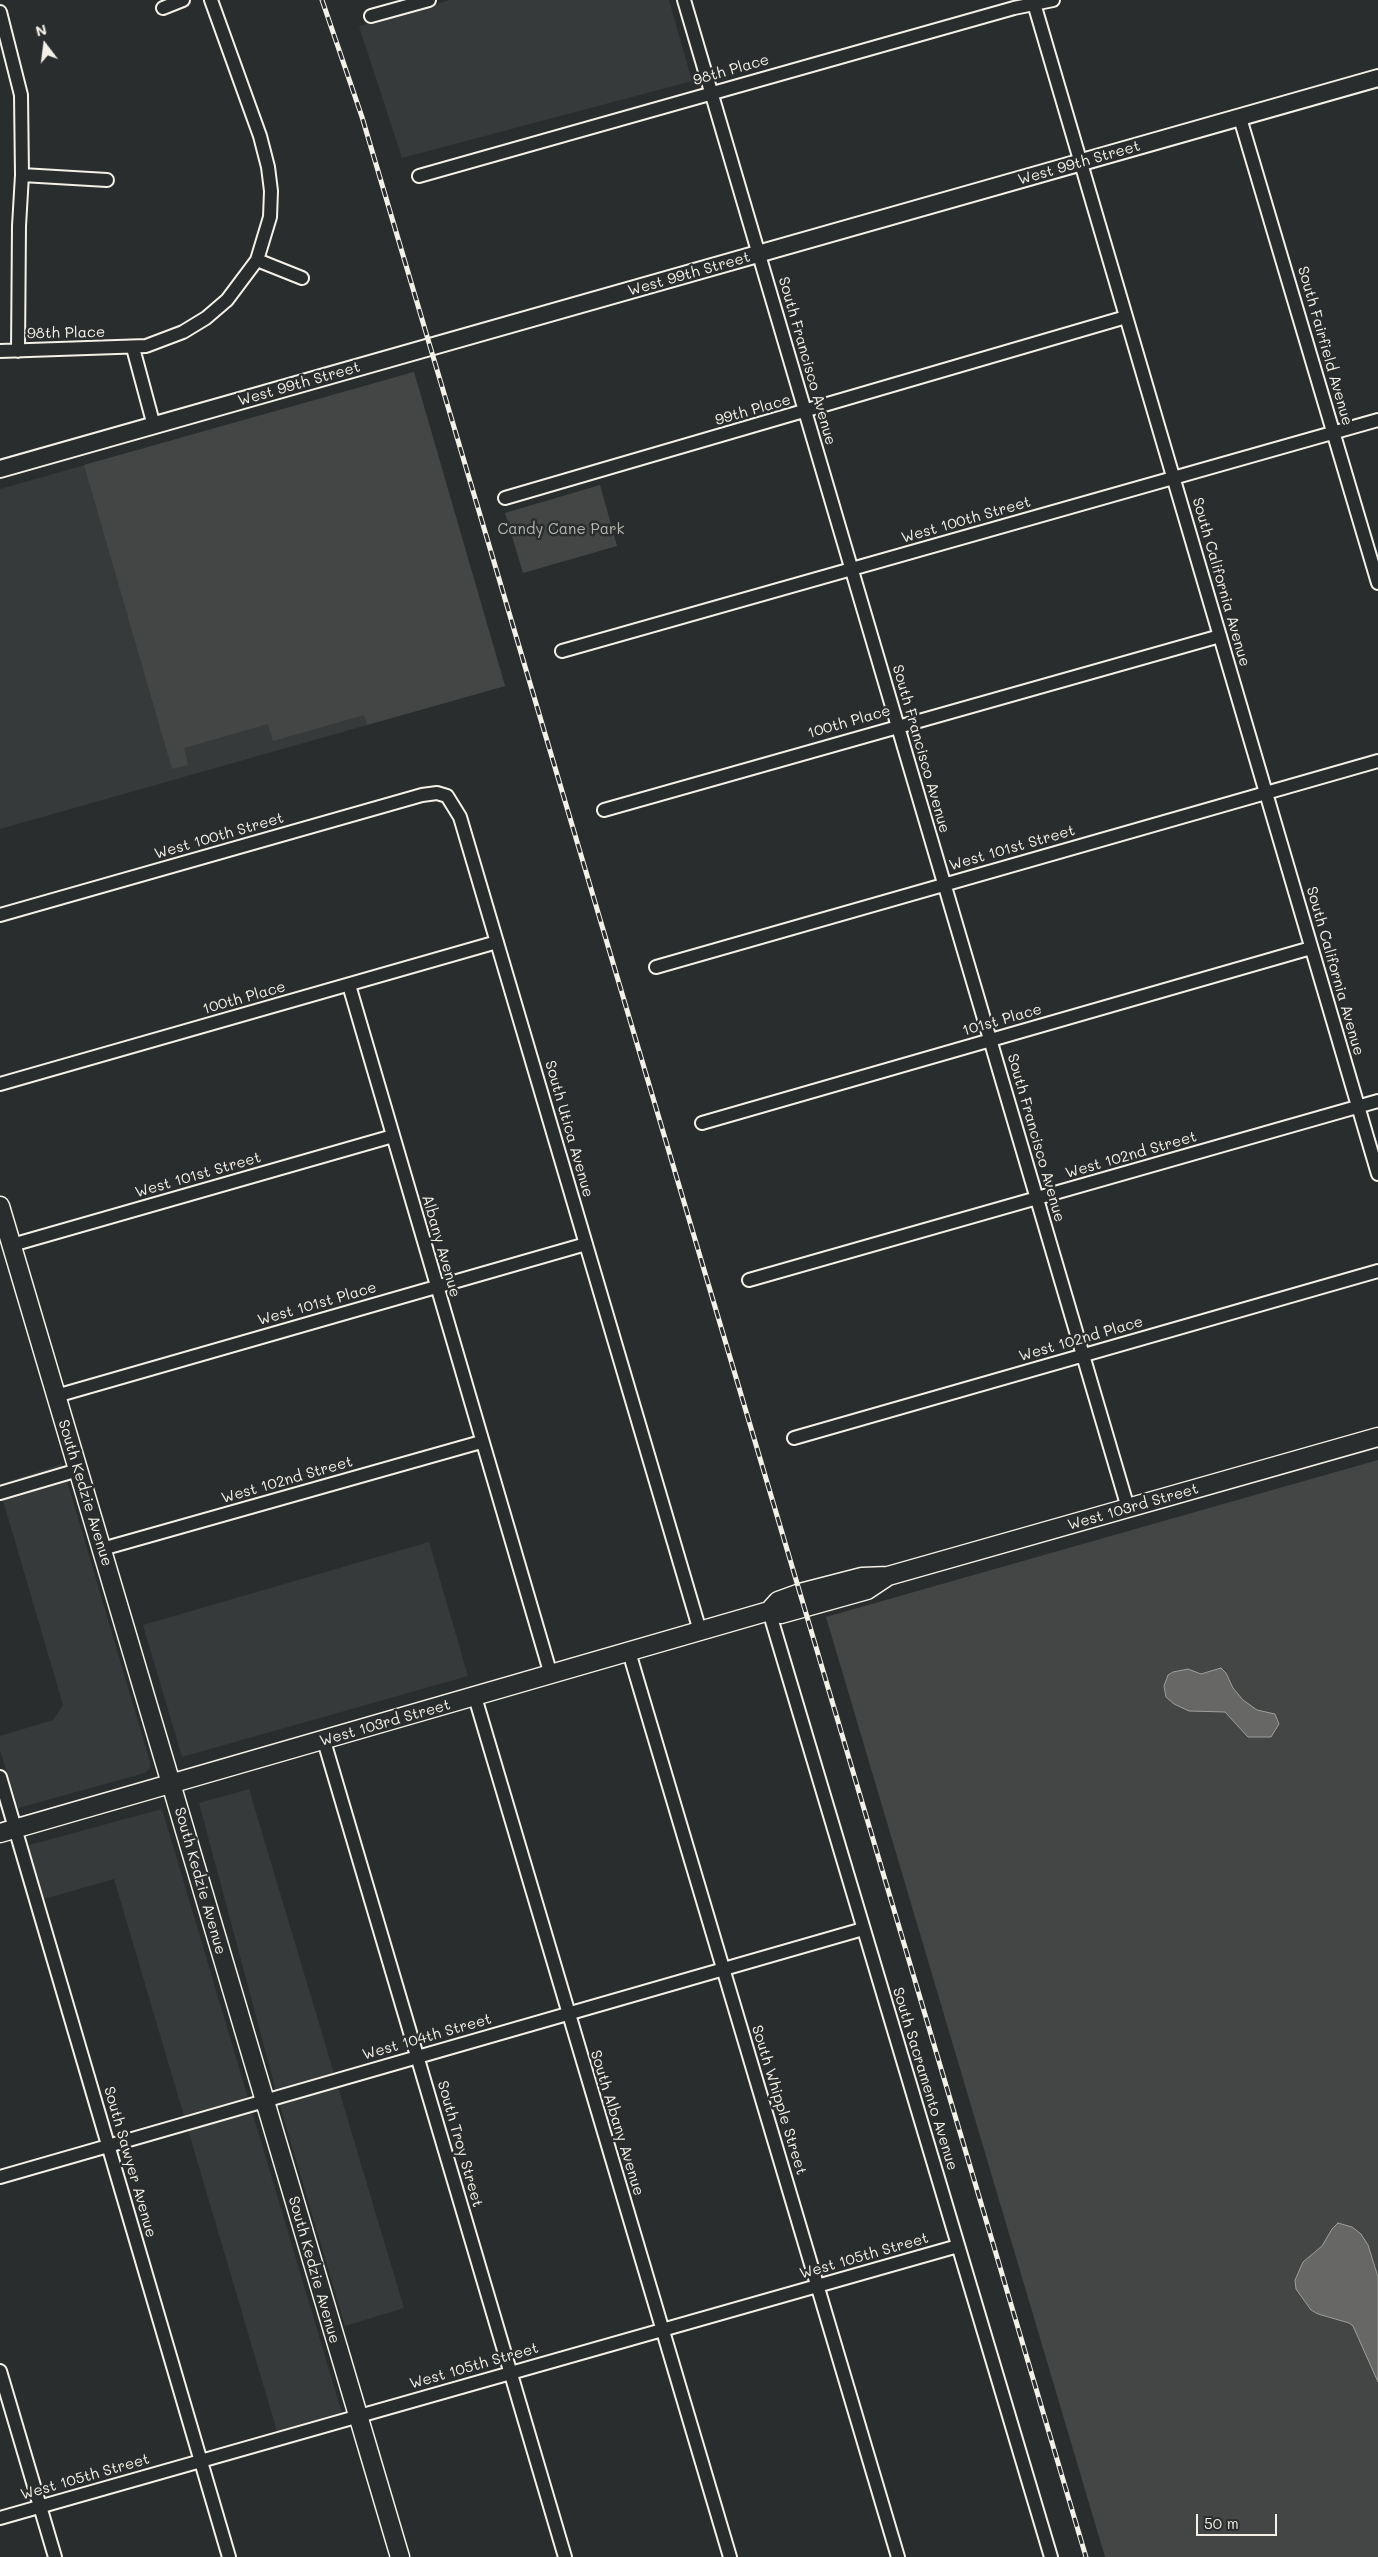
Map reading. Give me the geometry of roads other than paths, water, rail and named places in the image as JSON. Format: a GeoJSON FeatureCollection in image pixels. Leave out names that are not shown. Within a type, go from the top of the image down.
{"type":"FeatureCollection","features":[{"type":"Feature","properties":{"kind":"main road","name":"South Kedzie Avenue"},"geometry":{"type":"LineString","coordinates":[[0,1206],[400,2557]]}},
{"type":"Feature","properties":{"kind":"main road","name":"West 103rd Street"},"geometry":{"type":"LineString","coordinates":[[8,1831],[769,1611],[778,1600],[800,1593],[862,1577],[888,1576],[1378,1437]]}},
{"type":"Feature","properties":{"kind":"street"},"geometry":{"type":"LineString","coordinates":[[164,8],[184,0]]}},
{"type":"Feature","properties":{"kind":"street"},"geometry":{"type":"LineString","coordinates":[[154,426],[133,348],[164,340],[206,318],[227,300],[256,260],[270,217],[271,191],[268,167],[260,136],[211,0]]}},
{"type":"Feature","properties":{"kind":"street"},"geometry":{"type":"LineString","coordinates":[[371,16],[429,0]]}},
{"type":"Feature","properties":{"kind":"street","name":"South Francisco Avenue"},"geometry":{"type":"LineString","coordinates":[[684,0],[1128,1508]]}},
{"type":"Feature","properties":{"kind":"street","name":"98th Place"},"geometry":{"type":"LineString","coordinates":[[419,176],[1033,2],[1053,0]]}},
{"type":"Feature","properties":{"kind":"street","name":"South California Avenue"},"geometry":{"type":"LineString","coordinates":[[1033,2],[1378,1174]]}},
{"type":"Feature","properties":{"kind":"street"},"geometry":{"type":"LineString","coordinates":[[0,12],[21,95],[22,175],[19,226],[18,351]]}},
{"type":"Feature","properties":{"kind":"street","name":"West 99th Street"},"geometry":{"type":"LineString","coordinates":[[0,469],[1378,78]]}},
{"type":"Feature","properties":{"kind":"street","name":"South Fairfield Avenue"},"geometry":{"type":"LineString","coordinates":[[1240,118],[1378,583]]}},
{"type":"Feature","properties":{"kind":"street"},"geometry":{"type":"LineString","coordinates":[[22,175],[107,180]]}},
{"type":"Feature","properties":{"kind":"street"},"geometry":{"type":"LineString","coordinates":[[256,260],[302,278]]}},
{"type":"Feature","properties":{"kind":"street","name":"99th Place"},"geometry":{"type":"LineString","coordinates":[[505,498],[1126,317]]}},
{"type":"Feature","properties":{"kind":"street","name":"98th Place"},"geometry":{"type":"LineString","coordinates":[[0,351],[133,348]]}},
{"type":"Feature","properties":{"kind":"street","name":"West 100th Street"},"geometry":{"type":"LineString","coordinates":[[562,651],[1378,420]]}},
{"type":"Feature","properties":{"kind":"street","name":"100th Place"},"geometry":{"type":"LineString","coordinates":[[604,810],[1220,636]]}},
{"type":"Feature","properties":{"kind":"street","name":"West 101st Street"},"geometry":{"type":"LineString","coordinates":[[656,967],[1378,761]]}},
{"type":"Feature","properties":{"kind":"street","name":"West 100th Street"},"geometry":{"type":"LineString","coordinates":[[0,915],[422,795],[437,793],[447,796]]}},
{"type":"Feature","properties":{"kind":"street","name":"South Utica Avenue"},"geometry":{"type":"LineString","coordinates":[[447,796],[460,817],[700,1631]]}},
{"type":"Feature","properties":{"kind":"street","name":"100th Place"},"geometry":{"type":"LineString","coordinates":[[0,1084],[497,942]]}},
{"type":"Feature","properties":{"kind":"street","name":"101st Place"},"geometry":{"type":"LineString","coordinates":[[702,1123],[1312,948]]}},
{"type":"Feature","properties":{"kind":"street","name":"Albany Avenue"},"geometry":{"type":"LineString","coordinates":[[348,984],[503,1517],[551,1675]]}},
{"type":"Feature","properties":{"kind":"street","name":"West 102nd Street"},"geometry":{"type":"LineString","coordinates":[[749,1280],[1378,1101]]}},
{"type":"Feature","properties":{"kind":"street","name":"West 101st Street"},"geometry":{"type":"LineString","coordinates":[[12,1245],[393,1136]]}},
{"type":"Feature","properties":{"kind":"street","name":"West 101st Place"},"geometry":{"type":"LineString","coordinates":[[56,1396],[586,1244]]}},
{"type":"Feature","properties":{"kind":"street","name":"West 102nd Place"},"geometry":{"type":"LineString","coordinates":[[794,1438],[1378,1271]]}},
{"type":"Feature","properties":{"kind":"street","name":"West 102nd Street"},"geometry":{"type":"LineString","coordinates":[[102,1549],[481,1442]]}},
{"type":"Feature","properties":{"kind":"street"},"geometry":{"type":"LineString","coordinates":[[0,1493],[78,1470]]}},
{"type":"Feature","properties":{"kind":"street","name":"South Sacramento Avenue"},"geometry":{"type":"LineString","coordinates":[[769,1611],[1051,2557]]}},
{"type":"Feature","properties":{"kind":"street","name":"South Whipple Street"},"geometry":{"type":"LineString","coordinates":[[629,1652],[898,2557]]}},
{"type":"Feature","properties":{"kind":"street","name":"South Albany Avenue"},"geometry":{"type":"LineString","coordinates":[[475,1697],[567,2014],[730,2557]]}},
{"type":"Feature","properties":{"kind":"street","name":"South Troy Street"},"geometry":{"type":"LineString","coordinates":[[324,1741],[565,2557]]}},
{"type":"Feature","properties":{"kind":"street","name":"South Sawyer Avenue"},"geometry":{"type":"LineString","coordinates":[[0,1777],[8,1831],[108,2146],[229,2557]]}},
{"type":"Feature","properties":{"kind":"street","name":"West 104th Street"},"geometry":{"type":"LineString","coordinates":[[0,2177],[864,1929]]}},
{"type":"Feature","properties":{"kind":"street","name":"West 105th Street"},"geometry":{"type":"LineString","coordinates":[[0,2518],[958,2246]]}},
{"type":"Feature","properties":{"kind":"street"},"geometry":{"type":"LineString","coordinates":[[0,2371],[56,2557]]}},
{"type":"Feature","properties":{"kind":"railway"},"geometry":{"type":"LineString","coordinates":[[322,0],[362,117],[1086,2557]]}},
{"type":"Feature","properties":{"kind":"park label","name":"Candy Cane Park"},"geometry":{"type":"Point","coordinates":[561,529]}}]}
